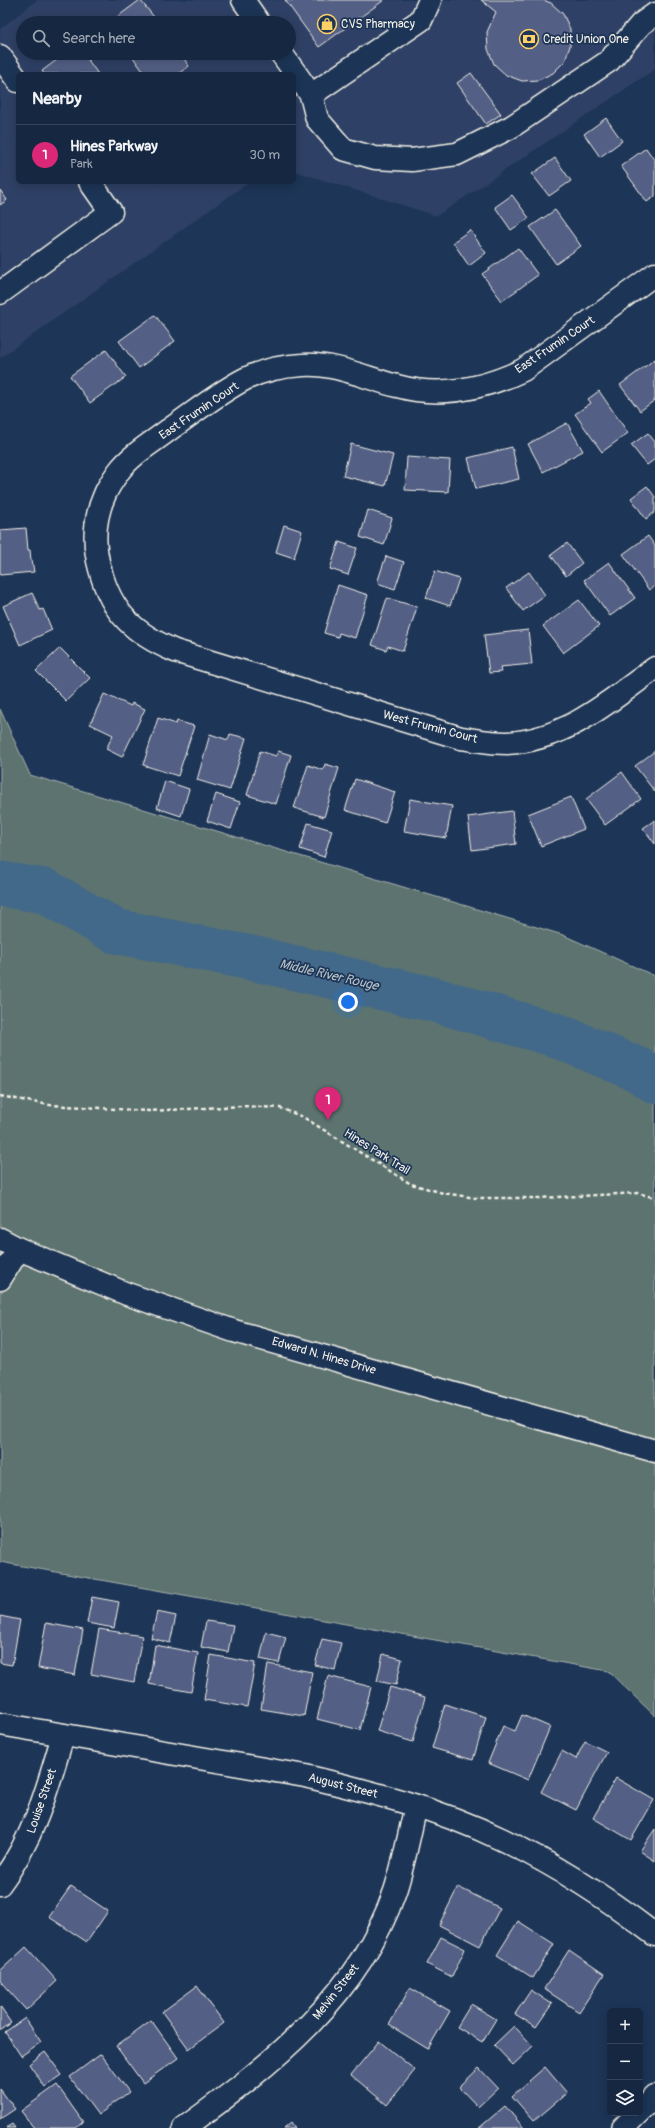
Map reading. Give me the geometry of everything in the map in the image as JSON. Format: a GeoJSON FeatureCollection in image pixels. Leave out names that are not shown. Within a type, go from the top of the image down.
{"type":"FeatureCollection","features":[{"type":"Feature","properties":{"kind":"street"},"geometry":{"type":"LineString","coordinates":[[242,0],[254,16]]}},
{"type":"Feature","properties":{"kind":"street"},"geometry":{"type":"LineString","coordinates":[[311,95],[421,20],[430,0]]}},
{"type":"Feature","properties":{"kind":"street"},"geometry":{"type":"LineString","coordinates":[[296,74],[311,95],[317,118],[344,149],[376,158],[412,160],[457,154],[511,127],[609,61],[640,24],[655,14]]}},
{"type":"Feature","properties":{"kind":"street"},"geometry":{"type":"LineString","coordinates":[[0,56],[16,78]]}},
{"type":"Feature","properties":{"kind":"street"},"geometry":{"type":"LineString","coordinates":[[286,60],[295,72]]}},
{"type":"Feature","properties":{"kind":"street"},"geometry":{"type":"LineString","coordinates":[[0,293],[111,212],[91,184]]}},
{"type":"Feature","properties":{"kind":"street","name":"East Frumin Court"},"geometry":{"type":"LineString","coordinates":[[284,685],[175,651],[153,642],[143,636],[116,608],[103,584],[97,558],[95,535],[105,494],[119,471],[142,450],[214,398],[245,379],[281,366],[324,365],[344,369],[397,386],[434,392],[480,387],[501,380],[522,370],[655,274]]}},
{"type":"Feature","properties":{"kind":"street","name":"West Frumin Court"},"geometry":{"type":"LineString","coordinates":[[284,685],[461,738],[507,743],[553,734],[572,726],[655,668]]}},
{"type":"Feature","properties":{"kind":"street"},"geometry":{"type":"LineString","coordinates":[[0,1279],[9,1244]]}},
{"type":"Feature","properties":{"kind":"street","name":"Edward N. Hines Drive"},"geometry":{"type":"LineString","coordinates":[[9,1244],[127,1294],[234,1330],[655,1451]]}},
{"type":"Feature","properties":{"kind":"street","name":"August Street"},"geometry":{"type":"LineString","coordinates":[[0,1724],[305,1776],[355,1788],[416,1806],[468,1824],[540,1858],[592,1889],[655,1935]]}},
{"type":"Feature","properties":{"kind":"street","name":"Louise Street"},"geometry":{"type":"LineString","coordinates":[[0,1884],[30,1835],[44,1802],[63,1735]]}},
{"type":"Feature","properties":{"kind":"street","name":"Melvin Street"},"geometry":{"type":"LineString","coordinates":[[184,2128],[237,2090],[288,2047],[318,2018],[352,1974],[371,1945],[395,1891],[416,1806]]}},
{"type":"Feature","properties":{"kind":"street"},"geometry":{"type":"LineString","coordinates":[[643,2108],[655,2096]]}},
{"type":"Feature","properties":{"kind":"street"},"geometry":{"type":"LineString","coordinates":[[623,2128],[635,2116]]}},
{"type":"Feature","properties":{"kind":"path","name":"Hines Park Trail"},"geometry":{"type":"LineString","coordinates":[[0,1096],[50,1105],[149,1111],[243,1106],[280,1108],[303,1117],[411,1184],[442,1193],[476,1198],[532,1198],[638,1193],[655,1198]]}},
{"type":"Feature","properties":{"kind":"shaded area"},"geometry":{"type":"Polygon","coordinates":[[[37,0],[650,0],[655,7],[655,69],[437,216],[296,172],[296,72],[16,72],[16,184],[246,184],[0,358],[0,29],[16,16],[16,60],[296,60],[296,16],[17,16],[37,0]]]}},
{"type":"Feature","properties":{"kind":"green space"},"geometry":{"type":"Polygon","coordinates":[[[0,709],[30,775],[563,935],[655,976],[655,1716],[608,1671],[0,1562],[0,709]]]}},
{"type":"Feature","properties":{"kind":"building"},"geometry":{"type":"Polygon","coordinates":[[[140,0],[153,16],[118,16],[140,0]]]}},
{"type":"Feature","properties":{"kind":"building","name":"CVS Pharmacy"},"geometry":{"type":"Polygon","coordinates":[[[285,0],[384,0],[319,47],[285,0]]]}},
{"type":"Feature","properties":{"kind":"building","name":"Credit Union One"},"geometry":{"type":"Polygon","coordinates":[[[481,0],[543,0],[551,3],[563,14],[570,29],[570,46],[565,61],[553,73],[538,80],[522,81],[506,75],[494,64],[488,49],[487,32],[496,12],[481,0]]]}},
{"type":"Feature","properties":{"kind":"building"},"geometry":{"type":"Polygon","coordinates":[[[57,60],[88,60],[97,72],[43,72],[57,60]]]}},
{"type":"Feature","properties":{"kind":"building"},"geometry":{"type":"Polygon","coordinates":[[[135,60],[185,60],[189,66],[181,72],[144,72],[135,60]]]}},
{"type":"Feature","properties":{"kind":"building"},"geometry":{"type":"Polygon","coordinates":[[[471,73],[501,114],[486,124],[457,83],[471,73]]]}},
{"type":"Feature","properties":{"kind":"building"},"geometry":{"type":"Polygon","coordinates":[[[606,118],[622,141],[600,157],[584,134],[606,118]]]}},
{"type":"Feature","properties":{"kind":"building"},"geometry":{"type":"Polygon","coordinates":[[[646,148],[655,161],[655,196],[647,202],[621,166],[646,148]]]}},
{"type":"Feature","properties":{"kind":"building"},"geometry":{"type":"Polygon","coordinates":[[[555,158],[571,181],[549,196],[532,174],[555,158]]]}},
{"type":"Feature","properties":{"kind":"building"},"geometry":{"type":"Polygon","coordinates":[[[0,190],[7,200],[0,205],[0,190]]]}},
{"type":"Feature","properties":{"kind":"building"},"geometry":{"type":"Polygon","coordinates":[[[512,195],[529,218],[511,230],[495,207],[512,195]]]}},
{"type":"Feature","properties":{"kind":"building"},"geometry":{"type":"Polygon","coordinates":[[[555,210],[581,246],[556,264],[530,227],[555,210]]]}},
{"type":"Feature","properties":{"kind":"building"},"geometry":{"type":"Polygon","coordinates":[[[470,230],[486,253],[469,266],[453,242],[470,230]]]}},
{"type":"Feature","properties":{"kind":"building"},"geometry":{"type":"Polygon","coordinates":[[[518,248],[538,275],[502,301],[482,274],[518,248]]]}},
{"type":"Feature","properties":{"kind":"building"},"geometry":{"type":"Polygon","coordinates":[[[155,315],[175,341],[139,368],[119,341],[155,315]]]}},
{"type":"Feature","properties":{"kind":"building"},"geometry":{"type":"Polygon","coordinates":[[[106,350],[126,377],[90,403],[70,376],[106,350]]]}},
{"type":"Feature","properties":{"kind":"building"},"geometry":{"type":"Polygon","coordinates":[[[655,359],[655,400],[640,411],[620,385],[655,359]]]}},
{"type":"Feature","properties":{"kind":"building"},"geometry":{"type":"Polygon","coordinates":[[[599,391],[628,433],[602,452],[575,414],[591,403],[588,399],[599,391]]]}},
{"type":"Feature","properties":{"kind":"building"},"geometry":{"type":"Polygon","coordinates":[[[567,423],[583,451],[543,472],[528,444],[567,423]]]}},
{"type":"Feature","properties":{"kind":"building"},"geometry":{"type":"Polygon","coordinates":[[[648,433],[655,442],[655,459],[647,465],[631,445],[648,433]]]}},
{"type":"Feature","properties":{"kind":"building"},"geometry":{"type":"Polygon","coordinates":[[[351,444],[393,455],[385,486],[343,476],[351,444]]]}},
{"type":"Feature","properties":{"kind":"building"},"geometry":{"type":"Polygon","coordinates":[[[512,447],[519,479],[476,489],[468,458],[512,447]]]}},
{"type":"Feature","properties":{"kind":"building"},"geometry":{"type":"Polygon","coordinates":[[[407,457],[450,460],[448,492],[405,490],[407,457]]]}},
{"type":"Feature","properties":{"kind":"building"},"geometry":{"type":"Polygon","coordinates":[[[647,486],[655,497],[655,512],[646,519],[631,498],[647,486]]]}},
{"type":"Feature","properties":{"kind":"building"},"geometry":{"type":"Polygon","coordinates":[[[368,510],[392,518],[384,545],[360,537],[368,510]]]}},
{"type":"Feature","properties":{"kind":"building"},"geometry":{"type":"Polygon","coordinates":[[[284,525],[302,531],[294,558],[276,552],[284,525]]]}},
{"type":"Feature","properties":{"kind":"building"},"geometry":{"type":"Polygon","coordinates":[[[26,528],[28,550],[30,550],[34,572],[0,575],[0,530],[26,528]]]}},
{"type":"Feature","properties":{"kind":"building"},"geometry":{"type":"Polygon","coordinates":[[[648,536],[655,546],[655,586],[649,590],[623,554],[648,536]]]}},
{"type":"Feature","properties":{"kind":"building"},"geometry":{"type":"Polygon","coordinates":[[[339,542],[357,548],[348,575],[330,569],[339,542]]]}},
{"type":"Feature","properties":{"kind":"building"},"geometry":{"type":"Polygon","coordinates":[[[567,543],[582,563],[566,576],[551,555],[567,543]]]}},
{"type":"Feature","properties":{"kind":"building"},"geometry":{"type":"Polygon","coordinates":[[[386,556],[404,562],[395,589],[377,583],[386,556]]]}},
{"type":"Feature","properties":{"kind":"building"},"geometry":{"type":"Polygon","coordinates":[[[609,562],[635,598],[610,616],[584,580],[609,562]]]}},
{"type":"Feature","properties":{"kind":"building"},"geometry":{"type":"Polygon","coordinates":[[[435,571],[459,579],[450,606],[426,598],[435,571]]]}},
{"type":"Feature","properties":{"kind":"building"},"geometry":{"type":"Polygon","coordinates":[[[529,572],[545,595],[523,611],[506,588],[529,572]]]}},
{"type":"Feature","properties":{"kind":"building"},"geometry":{"type":"Polygon","coordinates":[[[338,585],[368,595],[355,638],[339,633],[338,637],[324,633],[338,585]]]}},
{"type":"Feature","properties":{"kind":"building"},"geometry":{"type":"Polygon","coordinates":[[[32,593],[40,610],[43,609],[52,630],[20,645],[3,606],[32,593]]]}},
{"type":"Feature","properties":{"kind":"building"},"geometry":{"type":"Polygon","coordinates":[[[387,598],[417,607],[403,651],[388,646],[386,650],[372,645],[387,598]]]}},
{"type":"Feature","properties":{"kind":"building"},"geometry":{"type":"Polygon","coordinates":[[[579,600],[599,626],[563,653],[543,626],[579,600]]]}},
{"type":"Feature","properties":{"kind":"building"},"geometry":{"type":"Polygon","coordinates":[[[528,630],[532,664],[500,667],[501,672],[489,673],[484,635],[528,630]]]}},
{"type":"Feature","properties":{"kind":"building"},"geometry":{"type":"Polygon","coordinates":[[[60,648],[90,678],[66,701],[36,671],[60,648]]]}},
{"type":"Feature","properties":{"kind":"building"},"geometry":{"type":"Polygon","coordinates":[[[104,694],[131,706],[132,703],[145,709],[122,757],[106,749],[113,735],[90,724],[104,694]]]}},
{"type":"Feature","properties":{"kind":"building"},"geometry":{"type":"Polygon","coordinates":[[[158,718],[176,724],[177,721],[194,726],[178,776],[143,765],[158,718]]]}},
{"type":"Feature","properties":{"kind":"building"},"geometry":{"type":"Polygon","coordinates":[[[210,734],[228,740],[230,734],[246,738],[230,790],[197,780],[210,734]]]}},
{"type":"Feature","properties":{"kind":"building"},"geometry":{"type":"Polygon","coordinates":[[[260,751],[276,756],[278,751],[291,755],[276,804],[247,795],[260,751]]]}},
{"type":"Feature","properties":{"kind":"building"},"geometry":{"type":"Polygon","coordinates":[[[655,751],[655,792],[635,766],[655,751]]]}},
{"type":"Feature","properties":{"kind":"building"},"geometry":{"type":"Polygon","coordinates":[[[325,764],[339,768],[324,817],[294,808],[308,765],[323,770],[325,764]]]}},
{"type":"Feature","properties":{"kind":"building"},"geometry":{"type":"Polygon","coordinates":[[[622,772],[641,799],[605,825],[586,799],[622,772]]]}},
{"type":"Feature","properties":{"kind":"building"},"geometry":{"type":"Polygon","coordinates":[[[355,779],[395,792],[385,823],[345,810],[355,779]]]}},
{"type":"Feature","properties":{"kind":"building"},"geometry":{"type":"Polygon","coordinates":[[[165,781],[189,789],[181,816],[157,808],[165,781]]]}},
{"type":"Feature","properties":{"kind":"building"},"geometry":{"type":"Polygon","coordinates":[[[216,794],[240,802],[231,829],[207,821],[216,794]]]}},
{"type":"Feature","properties":{"kind":"building"},"geometry":{"type":"Polygon","coordinates":[[[571,797],[584,829],[541,846],[528,814],[571,797]]]}},
{"type":"Feature","properties":{"kind":"building"},"geometry":{"type":"Polygon","coordinates":[[[410,799],[452,806],[446,838],[404,831],[410,799]]]}},
{"type":"Feature","properties":{"kind":"building"},"geometry":{"type":"Polygon","coordinates":[[[512,811],[516,844],[472,850],[468,817],[512,811]]]}},
{"type":"Feature","properties":{"kind":"building"},"geometry":{"type":"Polygon","coordinates":[[[655,820],[655,844],[643,828],[655,820]]]}},
{"type":"Feature","properties":{"kind":"building"},"geometry":{"type":"Polygon","coordinates":[[[308,823],[332,830],[324,857],[300,849],[308,823]]]}},
{"type":"Feature","properties":{"kind":"building"},"geometry":{"type":"Polygon","coordinates":[[[92,1597],[119,1602],[114,1628],[87,1623],[92,1597]]]}},
{"type":"Feature","properties":{"kind":"building"},"geometry":{"type":"Polygon","coordinates":[[[157,1612],[176,1616],[170,1643],[151,1638],[157,1612]]]}},
{"type":"Feature","properties":{"kind":"building"},"geometry":{"type":"Polygon","coordinates":[[[0,1616],[20,1620],[12,1665],[0,1663],[0,1616]]]}},
{"type":"Feature","properties":{"kind":"building"},"geometry":{"type":"Polygon","coordinates":[[[206,1621],[233,1625],[228,1652],[201,1647],[206,1621]]]}},
{"type":"Feature","properties":{"kind":"building"},"geometry":{"type":"Polygon","coordinates":[[[46,1623],[83,1630],[75,1675],[38,1668],[46,1623]]]}},
{"type":"Feature","properties":{"kind":"building"},"geometry":{"type":"Polygon","coordinates":[[[99,1629],[142,1636],[134,1682],[91,1674],[99,1629]]]}},
{"type":"Feature","properties":{"kind":"building"},"geometry":{"type":"Polygon","coordinates":[[[266,1632],[286,1637],[279,1663],[260,1659],[266,1632]]]}},
{"type":"Feature","properties":{"kind":"building"},"geometry":{"type":"Polygon","coordinates":[[[322,1639],[341,1643],[335,1670],[315,1665],[322,1639]]]}},
{"type":"Feature","properties":{"kind":"building"},"geometry":{"type":"Polygon","coordinates":[[[155,1645],[198,1653],[191,1692],[149,1684],[155,1645]]]}},
{"type":"Feature","properties":{"kind":"building"},"geometry":{"type":"Polygon","coordinates":[[[383,1654],[402,1659],[396,1685],[377,1681],[383,1654]]]}},
{"type":"Feature","properties":{"kind":"building"},"geometry":{"type":"Polygon","coordinates":[[[211,1655],[255,1663],[247,1707],[204,1700],[211,1655]]]}},
{"type":"Feature","properties":{"kind":"building"},"geometry":{"type":"Polygon","coordinates":[[[268,1664],[312,1672],[304,1716],[261,1709],[268,1664]]]}},
{"type":"Feature","properties":{"kind":"building"},"geometry":{"type":"Polygon","coordinates":[[[328,1676],[371,1687],[360,1730],[317,1719],[328,1676]]]}},
{"type":"Feature","properties":{"kind":"building"},"geometry":{"type":"Polygon","coordinates":[[[390,1687],[425,1697],[413,1742],[377,1731],[390,1687]]]}},
{"type":"Feature","properties":{"kind":"building"},"geometry":{"type":"Polygon","coordinates":[[[445,1704],[486,1717],[473,1760],[432,1748],[445,1704]]]}},
{"type":"Feature","properties":{"kind":"building"},"geometry":{"type":"Polygon","coordinates":[[[522,1715],[550,1727],[528,1780],[488,1763],[503,1726],[515,1731],[522,1715]]]}},
{"type":"Feature","properties":{"kind":"building"},"geometry":{"type":"Polygon","coordinates":[[[585,1741],[607,1752],[576,1810],[541,1792],[562,1751],[576,1759],[585,1741]]]}},
{"type":"Feature","properties":{"kind":"building"},"geometry":{"type":"Polygon","coordinates":[[[616,1778],[654,1800],[631,1840],[593,1818],[616,1778]]]}},
{"type":"Feature","properties":{"kind":"building"},"geometry":{"type":"Polygon","coordinates":[[[655,1829],[655,1861],[640,1851],[655,1829]]]}},
{"type":"Feature","properties":{"kind":"building"},"geometry":{"type":"Polygon","coordinates":[[[71,1886],[108,1911],[87,1942],[49,1917],[71,1886]]]}},
{"type":"Feature","properties":{"kind":"building"},"geometry":{"type":"Polygon","coordinates":[[[458,1887],[500,1908],[480,1946],[439,1925],[458,1887]]]}},
{"type":"Feature","properties":{"kind":"building"},"geometry":{"type":"Polygon","coordinates":[[[518,1921],[554,1944],[533,1978],[497,1955],[518,1921]]]}},
{"type":"Feature","properties":{"kind":"building"},"geometry":{"type":"Polygon","coordinates":[[[441,1937],[465,1949],[452,1977],[427,1964],[441,1937]]]}},
{"type":"Feature","properties":{"kind":"building"},"geometry":{"type":"Polygon","coordinates":[[[26,1947],[57,1981],[26,2010],[0,1981],[0,1971],[26,1947]]]}},
{"type":"Feature","properties":{"kind":"building"},"geometry":{"type":"Polygon","coordinates":[[[569,1950],[604,1974],[579,2012],[544,1989],[569,1950]]]}},
{"type":"Feature","properties":{"kind":"building"},"geometry":{"type":"Polygon","coordinates":[[[197,1986],[224,2023],[189,2049],[162,2012],[197,1986]]]}},
{"type":"Feature","properties":{"kind":"building"},"geometry":{"type":"Polygon","coordinates":[[[410,1988],[450,2011],[428,2049],[389,2025],[410,1988]]]}},
{"type":"Feature","properties":{"kind":"building"},"geometry":{"type":"Polygon","coordinates":[[[531,1990],[552,2004],[536,2027],[515,2014],[531,1990]]]}},
{"type":"Feature","properties":{"kind":"building"},"geometry":{"type":"Polygon","coordinates":[[[471,2004],[496,2019],[482,2042],[457,2027],[471,2004]]]}},
{"type":"Feature","properties":{"kind":"building"},"geometry":{"type":"Polygon","coordinates":[[[0,2007],[11,2023],[0,2031],[0,2007]]]}},
{"type":"Feature","properties":{"kind":"building"},"geometry":{"type":"Polygon","coordinates":[[[25,2018],[41,2042],[21,2056],[5,2032],[25,2018]]]}},
{"type":"Feature","properties":{"kind":"building"},"geometry":{"type":"Polygon","coordinates":[[[151,2020],[178,2058],[143,2083],[116,2046],[151,2020]]]}},
{"type":"Feature","properties":{"kind":"building"},"geometry":{"type":"Polygon","coordinates":[[[514,2026],[533,2046],[513,2065],[494,2045],[514,2026]]]}},
{"type":"Feature","properties":{"kind":"building"},"geometry":{"type":"Polygon","coordinates":[[[379,2041],[415,2070],[387,2105],[351,2075],[379,2041]]]}},
{"type":"Feature","properties":{"kind":"building"},"geometry":{"type":"Polygon","coordinates":[[[45,2052],[62,2075],[45,2087],[29,2064],[45,2052]]]}},
{"type":"Feature","properties":{"kind":"building"},"geometry":{"type":"Polygon","coordinates":[[[101,2054],[129,2092],[98,2115],[70,2077],[101,2054]]]}},
{"type":"Feature","properties":{"kind":"building"},"geometry":{"type":"Polygon","coordinates":[[[545,2067],[567,2093],[534,2121],[512,2096],[545,2067]]]}},
{"type":"Feature","properties":{"kind":"building"},"geometry":{"type":"Polygon","coordinates":[[[479,2068],[498,2088],[478,2107],[459,2087],[479,2068]]]}},
{"type":"Feature","properties":{"kind":"building"},"geometry":{"type":"Polygon","coordinates":[[[57,2085],[83,2122],[76,2128],[34,2128],[21,2111],[57,2085]]]}},
{"type":"Feature","properties":{"kind":"building"},"geometry":{"type":"Polygon","coordinates":[[[0,2089],[15,2109],[0,2119],[0,2089]]]}},
{"type":"Feature","properties":{"kind":"building"},"geometry":{"type":"Polygon","coordinates":[[[505,2106],[524,2128],[479,2128],[505,2106]]]}},
{"type":"Feature","properties":{"kind":"building"},"geometry":{"type":"Polygon","coordinates":[[[291,2122],[295,2128],[284,2128],[291,2122]]]}},
{"type":"Feature","properties":{"kind":"building"},"geometry":{"type":"Polygon","coordinates":[[[12,2124],[15,2128],[6,2128],[12,2124]]]}},
{"type":"Feature","properties":{"kind":"waterway","name":"Middle River Rouge"},"geometry":{"type":"LineString","coordinates":[[0,884],[45,891],[115,931],[256,959],[436,1000],[556,1035],[639,1070],[655,1081]]}},
{"type":"Feature","properties":{"kind":"place","name":"CVS Pharmacy"},"geometry":{"type":"Point","coordinates":[327,24]}},
{"type":"Feature","properties":{"kind":"place","name":"Credit Union One"},"geometry":{"type":"Point","coordinates":[529,39]}},
{"type":"Feature","properties":{"kind":"place","name":"Hines Parkway"},"geometry":{"type":"Point","coordinates":[328,1120]}}]}
